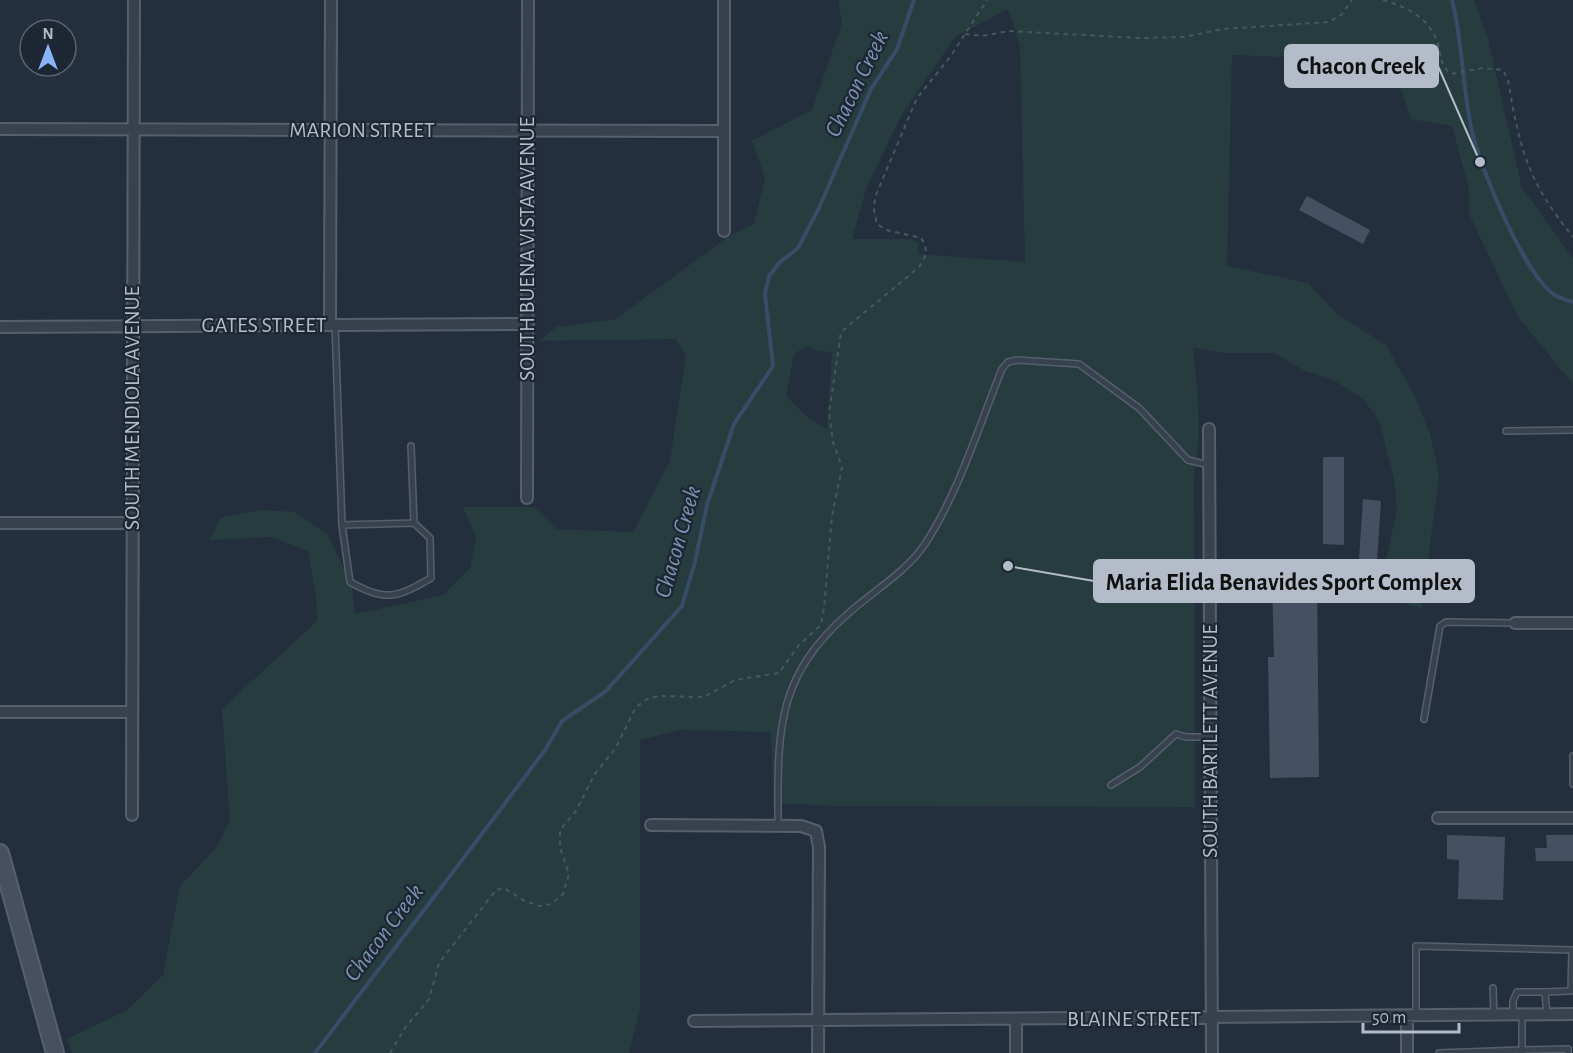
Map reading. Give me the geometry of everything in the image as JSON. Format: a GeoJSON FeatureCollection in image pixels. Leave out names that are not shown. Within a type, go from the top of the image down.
{"type":"FeatureCollection","features":[{"type":"Feature","properties":{"kind":"main road"},"geometry":{"type":"LineString","coordinates":[[0,853],[55,1053]]}},
{"type":"Feature","properties":{"kind":"street","name":"SOUTH MENDIOLA AVENUE"},"geometry":{"type":"LineString","coordinates":[[132,815],[134,0]]}},
{"type":"Feature","properties":{"kind":"street"},"geometry":{"type":"LineString","coordinates":[[331,0],[332,325]]}},
{"type":"Feature","properties":{"kind":"street","name":"SOUTH BUENA VISTA AVENUE"},"geometry":{"type":"LineString","coordinates":[[527,498],[528,0]]}},
{"type":"Feature","properties":{"kind":"street"},"geometry":{"type":"LineString","coordinates":[[724,0],[724,231]]}},
{"type":"Feature","properties":{"kind":"street","name":"MARION STREET"},"geometry":{"type":"LineString","coordinates":[[0,129],[723,132]]}},
{"type":"Feature","properties":{"kind":"street","name":"GATES STREET"},"geometry":{"type":"LineString","coordinates":[[0,327],[528,324]]}},
{"type":"Feature","properties":{"kind":"street","name":"SOUTH BARTLETT AVENUE"},"geometry":{"type":"LineString","coordinates":[[1209,429],[1212,1053]]}},
{"type":"Feature","properties":{"kind":"street"},"geometry":{"type":"LineString","coordinates":[[0,523],[132,523]]}},
{"type":"Feature","properties":{"kind":"street"},"geometry":{"type":"LineString","coordinates":[[1515,623],[1573,623]]}},
{"type":"Feature","properties":{"kind":"street"},"geometry":{"type":"LineString","coordinates":[[0,712],[132,712]]}},
{"type":"Feature","properties":{"kind":"street"},"geometry":{"type":"LineString","coordinates":[[1438,818],[1573,818]]}},
{"type":"Feature","properties":{"kind":"street"},"geometry":{"type":"LineString","coordinates":[[651,825],[801,826],[816,831],[818,1053]]}},
{"type":"Feature","properties":{"kind":"street","name":"BLAINE STREET"},"geometry":{"type":"LineString","coordinates":[[694,1022],[1573,1014]]}},
{"type":"Feature","properties":{"kind":"street"},"geometry":{"type":"LineString","coordinates":[[1407,1053],[1411,1016]]}},
{"type":"Feature","properties":{"kind":"street"},"geometry":{"type":"LineString","coordinates":[[1016,1020],[1016,1053]]}},
{"type":"Feature","properties":{"kind":"lane"},"geometry":{"type":"LineString","coordinates":[[332,325],[342,525],[350,582],[373,595],[404,594],[431,578],[430,538],[414,523],[411,446]]}},
{"type":"Feature","properties":{"kind":"lane"},"geometry":{"type":"LineString","coordinates":[[778,826],[778,748],[782,719],[794,679],[806,660],[848,614],[915,557],[926,543],[954,487],[1002,369],[1008,362],[1017,360],[1079,364],[1139,408],[1188,460],[1209,465]]}},
{"type":"Feature","properties":{"kind":"lane"},"geometry":{"type":"LineString","coordinates":[[1506,431],[1573,430]]}},
{"type":"Feature","properties":{"kind":"lane"},"geometry":{"type":"LineString","coordinates":[[342,525],[414,523]]}},
{"type":"Feature","properties":{"kind":"lane"},"geometry":{"type":"LineString","coordinates":[[1424,719],[1440,626],[1446,622],[1515,623]]}},
{"type":"Feature","properties":{"kind":"lane"},"geometry":{"type":"LineString","coordinates":[[1111,785],[1140,767],[1176,734],[1186,737],[1210,737]]}},
{"type":"Feature","properties":{"kind":"lane"},"geometry":{"type":"LineString","coordinates":[[1573,756],[1571,781],[1573,784]]}},
{"type":"Feature","properties":{"kind":"lane"},"geometry":{"type":"LineString","coordinates":[[1411,1016],[1416,946],[1492,950],[1572,950],[1571,991],[1517,992],[1513,1001],[1522,1052]]}},
{"type":"Feature","properties":{"kind":"lane"},"geometry":{"type":"LineString","coordinates":[[1493,988],[1494,1015]]}},
{"type":"Feature","properties":{"kind":"lane"},"geometry":{"type":"LineString","coordinates":[[1545,992],[1548,1015]]}},
{"type":"Feature","properties":{"kind":"lane"},"geometry":{"type":"LineString","coordinates":[[1439,1053],[1568,1049],[1568,1053]]}},
{"type":"Feature","properties":{"kind":"path"},"geometry":{"type":"LineString","coordinates":[[390,1053],[405,1028],[429,999],[439,963],[496,890],[504,888],[523,900],[539,906],[552,904],[563,894],[569,874],[560,848],[560,830],[581,802],[594,775],[615,749],[636,707],[647,699],[659,696],[704,697],[735,680],[779,673],[800,645],[821,625],[832,516],[842,467],[833,442],[829,413],[841,332],[918,268],[926,256],[926,245],[921,238],[886,230],[877,224],[874,211],[875,197],[917,98],[965,34],[987,0]]}},
{"type":"Feature","properties":{"kind":"path"},"geometry":{"type":"LineString","coordinates":[[965,34],[982,36],[1009,31],[1183,37],[1223,29],[1329,22],[1341,15],[1352,0]]}},
{"type":"Feature","properties":{"kind":"path"},"geometry":{"type":"LineString","coordinates":[[1383,0],[1399,5],[1422,20],[1438,42],[1439,59],[1451,74],[1494,67],[1503,70],[1508,80],[1522,155],[1536,186],[1573,237]]}},
{"type":"Feature","properties":{"kind":"green space"},"geometry":{"type":"Polygon","coordinates":[[[838,0],[1474,0],[1488,39],[1522,188],[1573,258],[1573,384],[1518,317],[1469,214],[1469,189],[1452,126],[1411,119],[1392,61],[1232,55],[1227,266],[1308,283],[1337,314],[1386,345],[1414,395],[1430,434],[1439,475],[1422,608],[1379,597],[1397,508],[1394,479],[1379,420],[1363,399],[1332,379],[1305,371],[1275,353],[1226,353],[1193,348],[1199,429],[1194,478],[1195,807],[835,806],[773,803],[771,732],[680,730],[640,740],[640,1009],[629,1053],[72,1053],[67,1039],[127,1010],[163,975],[180,886],[217,847],[230,821],[222,709],[317,621],[316,596],[308,551],[271,537],[210,540],[220,518],[260,510],[295,512],[328,535],[352,586],[355,614],[443,595],[470,568],[476,537],[463,507],[534,507],[556,529],[633,532],[670,461],[686,355],[675,339],[540,341],[556,327],[616,319],[729,236],[754,224],[765,178],[752,141],[812,110],[842,23],[838,0]],[[1008,9],[955,37],[901,116],[867,186],[852,239],[912,239],[918,243],[918,254],[1025,262],[1020,46],[1008,9]],[[808,345],[794,354],[786,396],[806,416],[827,429],[832,352],[818,351],[808,345]]]}},
{"type":"Feature","properties":{"kind":"building"},"geometry":{"type":"Polygon","coordinates":[[[1307,196],[1370,230],[1363,244],[1299,210],[1307,196]]]}},
{"type":"Feature","properties":{"kind":"building"},"geometry":{"type":"Polygon","coordinates":[[[1323,457],[1344,457],[1344,545],[1323,544],[1323,457]]]}},
{"type":"Feature","properties":{"kind":"building"},"geometry":{"type":"Polygon","coordinates":[[[1363,499],[1381,501],[1377,560],[1359,559],[1363,499]]]}},
{"type":"Feature","properties":{"kind":"building"},"geometry":{"type":"Polygon","coordinates":[[[1317,582],[1319,777],[1270,778],[1268,657],[1274,657],[1272,583],[1317,582]]]}},
{"type":"Feature","properties":{"kind":"building"},"geometry":{"type":"Polygon","coordinates":[[[1447,835],[1505,837],[1503,900],[1458,899],[1459,860],[1447,859],[1447,835]]]}},
{"type":"Feature","properties":{"kind":"building"},"geometry":{"type":"Polygon","coordinates":[[[1546,835],[1573,835],[1573,861],[1536,861],[1535,848],[1547,848],[1546,835]]]}},
{"type":"Feature","properties":{"kind":"waterway","name":"Chacon Creek"},"geometry":{"type":"LineString","coordinates":[[315,1053],[545,750],[562,721],[606,691],[682,606],[695,562],[707,505],[734,424],[773,366],[765,294],[769,276],[780,262],[798,248],[818,210],[871,89],[897,49],[914,0]]}},
{"type":"Feature","properties":{"kind":"waterway","name":"Chacon Creek"},"geometry":{"type":"LineString","coordinates":[[1452,0],[1472,131],[1493,192],[1516,241],[1541,281],[1554,295],[1573,302]]}},
{"type":"Feature","properties":{"kind":"place","name":"Chacon Creek"},"geometry":{"type":"Point","coordinates":[1480,162]}},
{"type":"Feature","properties":{"kind":"place","name":"Maria Elida Benavides Sport Complex"},"geometry":{"type":"Point","coordinates":[1008,566]}}]}
